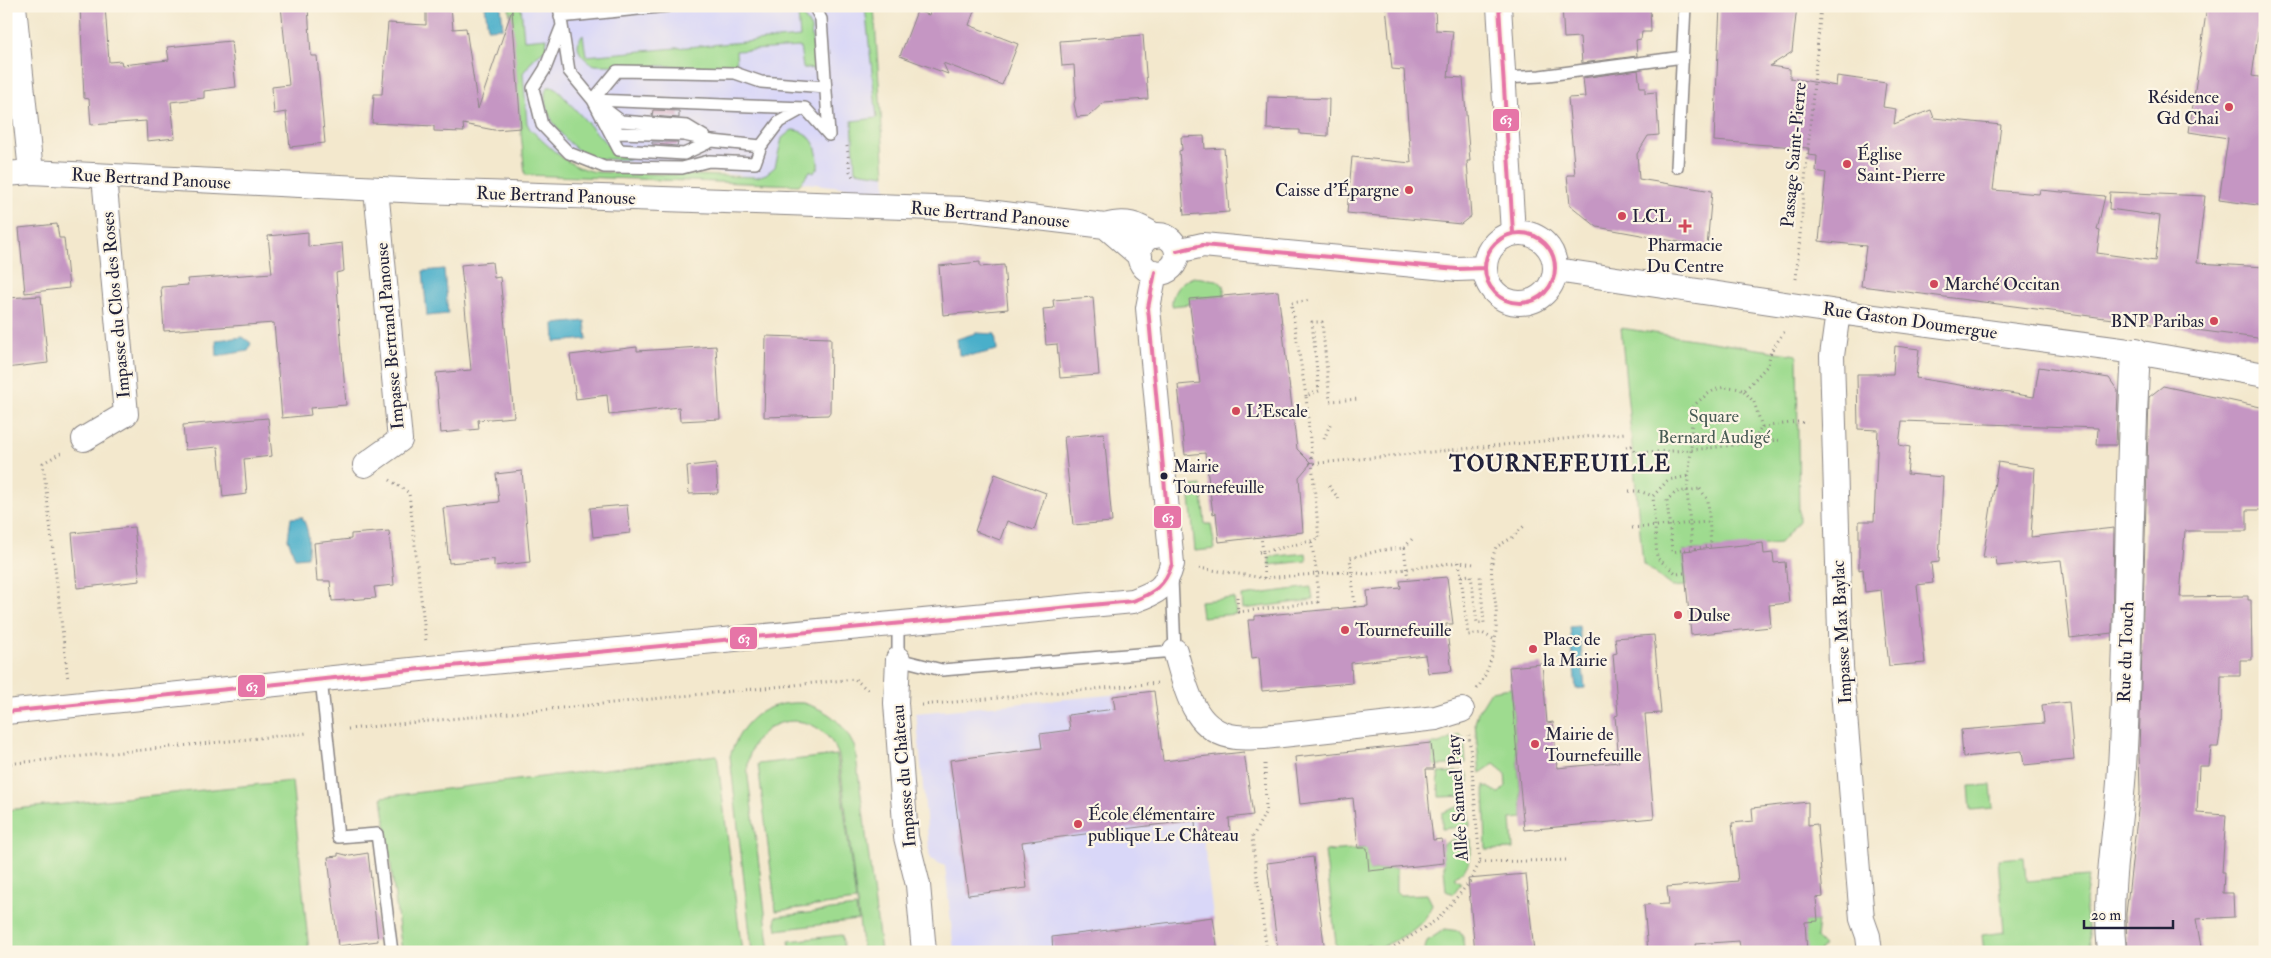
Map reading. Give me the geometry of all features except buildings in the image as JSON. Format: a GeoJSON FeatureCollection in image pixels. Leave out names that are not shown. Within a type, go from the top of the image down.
{"type":"FeatureCollection","features":[{"type":"Feature","properties":{"kind":"street"},"geometry":{"type":"LineString","coordinates":[[14,6],[31,172]]}},
{"type":"Feature","properties":{"kind":"street"},"geometry":{"type":"LineString","coordinates":[[1499,6],[1505,78],[1513,233]]}},
{"type":"Feature","properties":{"kind":"street","name":"Rue Bertrand Panouse"},"geometry":{"type":"LineString","coordinates":[[6,174],[31,172],[376,189],[964,209],[1105,226],[1120,222],[1144,228],[1155,236]]}},
{"type":"Feature","properties":{"kind":"street","name":"Impasse du Clos des Roses"},"geometry":{"type":"LineString","coordinates":[[84,439],[126,414],[104,177]]}},
{"type":"Feature","properties":{"kind":"street","name":"Impasse Bertrand Panouse"},"geometry":{"type":"LineString","coordinates":[[365,465],[400,440],[376,189]]}},
{"type":"Feature","properties":{"kind":"street"},"geometry":{"type":"LineString","coordinates":[[6,712],[430,668],[1133,601],[1153,593],[1182,566],[1148,308],[1147,264],[1145,240],[1161,235],[1172,241],[1177,251],[1175,261],[1169,269],[1147,264],[1105,226]]}},
{"type":"Feature","properties":{"kind":"street"},"geometry":{"type":"LineString","coordinates":[[1513,233],[1524,233],[1544,242],[1552,255],[1556,270],[1551,286],[1545,293],[1531,302],[1509,301],[1499,296],[1487,279],[1485,268],[1490,250],[1496,242],[1513,233]]}},
{"type":"Feature","properties":{"kind":"street"},"geometry":{"type":"LineString","coordinates":[[1177,251],[1203,245],[1457,269],[1485,268]]}},
{"type":"Feature","properties":{"kind":"street","name":"Rue Gaston Doumergue"},"geometry":{"type":"LineString","coordinates":[[1556,270],[1838,312],[2136,352],[2265,375]]}},
{"type":"Feature","properties":{"kind":"street","name":"Impasse Max Baylac"},"geometry":{"type":"LineString","coordinates":[[1838,312],[1832,356],[1841,667],[1862,919],[1868,936],[1870,952]]}},
{"type":"Feature","properties":{"kind":"street","name":"Rue du Touch"},"geometry":{"type":"LineString","coordinates":[[2112,952],[2110,883],[2122,768],[2136,352]]}},
{"type":"Feature","properties":{"kind":"street"},"geometry":{"type":"LineString","coordinates":[[1175,651],[1194,709],[1210,728],[1236,737],[1264,736],[1436,718],[1462,710]]}},
{"type":"Feature","properties":{"kind":"street","name":"Impasse du Château"},"geometry":{"type":"LineString","coordinates":[[898,659],[896,703],[906,837],[918,885],[924,952]]}},
{"type":"Feature","properties":{"kind":"lane"},"geometry":{"type":"LineString","coordinates":[[560,17],[638,7],[668,6]]}},
{"type":"Feature","properties":{"kind":"lane"},"geometry":{"type":"LineString","coordinates":[[593,100],[804,108],[829,135],[821,19],[814,6]]}},
{"type":"Feature","properties":{"kind":"lane"},"geometry":{"type":"LineString","coordinates":[[1677,166],[1685,6]]}},
{"type":"Feature","properties":{"kind":"lane"},"geometry":{"type":"LineString","coordinates":[[560,17],[569,72],[619,133],[684,135],[712,141],[761,146]]}},
{"type":"Feature","properties":{"kind":"lane"},"geometry":{"type":"LineString","coordinates":[[560,17],[545,69],[533,88],[542,126],[569,153],[604,167],[682,168],[709,161],[755,163],[761,146],[779,122],[804,108]]}},
{"type":"Feature","properties":{"kind":"lane"},"geometry":{"type":"LineString","coordinates":[[1505,78],[1540,76],[1683,57]]}},
{"type":"Feature","properties":{"kind":"lane"},"geometry":{"type":"LineString","coordinates":[[593,100],[617,71],[735,73],[761,82],[826,87]]}},
{"type":"Feature","properties":{"kind":"lane"},"geometry":{"type":"LineString","coordinates":[[593,100],[619,150],[684,154],[712,141]]}},
{"type":"Feature","properties":{"kind":"lane"},"geometry":{"type":"LineString","coordinates":[[898,623],[898,659],[942,670],[1175,651],[1182,566]]}},
{"type":"Feature","properties":{"kind":"lane"},"geometry":{"type":"LineString","coordinates":[[321,679],[338,837],[377,834],[392,952]]}},
{"type":"Feature","properties":{"kind":"path","name":"Passage Saint-Pierre"},"geometry":{"type":"LineString","coordinates":[[1802,306],[1796,278],[1822,6]]}},
{"type":"Feature","properties":{"kind":"path"},"geometry":{"type":"LineString","coordinates":[[1791,149],[1799,149]]}},
{"type":"Feature","properties":{"kind":"path"},"geometry":{"type":"LineString","coordinates":[[1261,552],[1319,539],[1306,396],[1291,303],[1311,300]]}},
{"type":"Feature","properties":{"kind":"path"},"geometry":{"type":"LineString","coordinates":[[1744,391],[1768,365],[1770,351],[1802,306]]}},
{"type":"Feature","properties":{"kind":"path"},"geometry":{"type":"LineString","coordinates":[[1306,396],[1319,391],[1312,322],[1322,322],[1330,402],[1360,399]]}},
{"type":"Feature","properties":{"kind":"path"},"geometry":{"type":"LineString","coordinates":[[1692,548],[1687,490],[1691,450],[1692,407],[1710,392],[1732,386],[1744,391],[1754,402],[1762,428]]}},
{"type":"Feature","properties":{"kind":"path"},"geometry":{"type":"LineString","coordinates":[[1324,439],[1331,422]]}},
{"type":"Feature","properties":{"kind":"path"},"geometry":{"type":"LineString","coordinates":[[1752,443],[1762,428],[1798,422],[1808,423]]}},
{"type":"Feature","properties":{"kind":"path"},"geometry":{"type":"LineString","coordinates":[[1311,463],[1625,433]]}},
{"type":"Feature","properties":{"kind":"path"},"geometry":{"type":"LineString","coordinates":[[71,705],[43,463],[84,439]]}},
{"type":"Feature","properties":{"kind":"path"},"geometry":{"type":"LineString","coordinates":[[1626,447],[1631,446],[1635,453],[1691,450],[1780,440]]}},
{"type":"Feature","properties":{"kind":"path"},"geometry":{"type":"LineString","coordinates":[[365,465],[410,494],[430,668]]}},
{"type":"Feature","properties":{"kind":"path"},"geometry":{"type":"LineString","coordinates":[[1684,573],[1677,574],[1657,558],[1654,528],[1654,496],[1668,480],[1689,476]]}},
{"type":"Feature","properties":{"kind":"path"},"geometry":{"type":"LineString","coordinates":[[1329,486],[1339,499]]}},
{"type":"Feature","properties":{"kind":"path"},"geometry":{"type":"LineString","coordinates":[[1700,489],[1708,500],[1709,522],[1711,546],[1672,552],[1668,500],[1676,492],[1700,489]]}},
{"type":"Feature","properties":{"kind":"path"},"geometry":{"type":"LineString","coordinates":[[1629,491],[1639,491],[1654,496]]}},
{"type":"Feature","properties":{"kind":"path"},"geometry":{"type":"LineString","coordinates":[[1632,528],[1654,528],[1670,524],[1709,522]]}},
{"type":"Feature","properties":{"kind":"path","name":"Allée Samuel Paty"},"geometry":{"type":"LineString","coordinates":[[1386,952],[1438,919],[1469,883],[1480,862],[1470,741],[1462,710],[1487,674],[1495,640],[1496,608],[1491,562],[1496,547],[1512,538],[1524,526]]}},
{"type":"Feature","properties":{"kind":"path"},"geometry":{"type":"LineString","coordinates":[[1261,536],[1264,578]]}},
{"type":"Feature","properties":{"kind":"path"},"geometry":{"type":"LineString","coordinates":[[1355,607],[1350,558],[1382,550],[1404,548],[1414,537]]}},
{"type":"Feature","properties":{"kind":"path"},"geometry":{"type":"LineString","coordinates":[[1237,597],[1238,612],[1318,602],[1317,574],[1311,541]]}},
{"type":"Feature","properties":{"kind":"path"},"geometry":{"type":"LineString","coordinates":[[1404,548],[1408,580]]}},
{"type":"Feature","properties":{"kind":"path"},"geometry":{"type":"LineString","coordinates":[[1182,566],[1264,578],[1317,574],[1361,574],[1459,562],[1474,564]]}},
{"type":"Feature","properties":{"kind":"path"},"geometry":{"type":"LineString","coordinates":[[1459,562],[1468,634],[1482,633],[1495,640]]}},
{"type":"Feature","properties":{"kind":"path"},"geometry":{"type":"LineString","coordinates":[[1461,576],[1471,575],[1477,623],[1484,623],[1480,575]]}},
{"type":"Feature","properties":{"kind":"path"},"geometry":{"type":"LineString","coordinates":[[6,764],[855,679],[875,697],[916,706],[1162,683],[1194,709]]}},
{"type":"Feature","properties":{"kind":"path"},"geometry":{"type":"LineString","coordinates":[[1264,736],[1266,811],[1252,838],[1267,952]]}},
{"type":"Feature","properties":{"kind":"path"},"geometry":{"type":"LineString","coordinates":[[1480,862],[1567,860]]}},
{"type":"Feature","properties":{"kind":"shaded area"},"geometry":{"type":"Polygon","coordinates":[[[521,6],[874,6],[886,192],[559,155],[530,129],[527,123],[523,73],[535,57],[546,49],[547,38],[524,40],[521,6]]]}},
{"type":"Feature","properties":{"kind":"shaded area","name":"École élémentaire publique Le Château"},"geometry":{"type":"Polygon","coordinates":[[[1152,691],[1163,779],[1244,752],[1253,815],[1229,818],[1230,831],[1203,836],[1217,947],[1231,945],[1232,952],[954,952],[945,866],[930,859],[916,713],[1152,691]]]}},
{"type":"Feature","properties":{"kind":"green space"},"geometry":{"type":"Polygon","coordinates":[[[509,6],[521,6],[524,40],[547,38],[546,49],[535,57],[523,73],[527,123],[530,129],[545,143],[578,167],[598,172],[757,177],[766,174],[775,167],[782,138],[792,130],[805,134],[814,143],[818,169],[814,173],[810,171],[799,185],[525,175],[509,6]]]}},
{"type":"Feature","properties":{"kind":"green space"},"geometry":{"type":"Polygon","coordinates":[[[865,6],[874,6],[885,175],[855,171],[852,121],[877,118],[865,6]]]}},
{"type":"Feature","properties":{"kind":"green space"},"geometry":{"type":"Polygon","coordinates":[[[798,14],[803,16],[811,28],[815,69],[803,68],[800,47],[736,51],[737,67],[595,65],[586,60],[578,48],[583,35],[586,56],[800,37],[798,14]]]}},
{"type":"Feature","properties":{"kind":"green space"},"geometry":{"type":"Polygon","coordinates":[[[548,87],[555,87],[615,153],[630,159],[592,157],[579,151],[571,144],[556,127],[551,117],[545,98],[548,87]]]}},
{"type":"Feature","properties":{"kind":"green space"},"geometry":{"type":"Polygon","coordinates":[[[1193,277],[1217,280],[1224,286],[1224,296],[1190,299],[1190,304],[1172,306],[1177,288],[1184,281],[1193,277]]]}},
{"type":"Feature","properties":{"kind":"green space","name":"Square Bernard Audigé"},"geometry":{"type":"Polygon","coordinates":[[[1621,328],[1797,355],[1799,521],[1780,543],[1683,551],[1686,586],[1672,587],[1643,564],[1621,328]]]}},
{"type":"Feature","properties":{"kind":"green space"},"geometry":{"type":"Polygon","coordinates":[[[1201,485],[1205,524],[1211,524],[1215,549],[1195,551],[1189,487],[1201,485]]]}},
{"type":"Feature","properties":{"kind":"green space"},"geometry":{"type":"Polygon","coordinates":[[[1306,553],[1307,561],[1270,565],[1269,557],[1306,553]]]}},
{"type":"Feature","properties":{"kind":"green space"},"geometry":{"type":"Polygon","coordinates":[[[1311,587],[1313,600],[1243,609],[1242,596],[1311,587]]]}},
{"type":"Feature","properties":{"kind":"green space"},"geometry":{"type":"Polygon","coordinates":[[[1234,598],[1236,614],[1202,617],[1200,601],[1234,598]]]}},
{"type":"Feature","properties":{"kind":"green space"},"geometry":{"type":"Polygon","coordinates":[[[1511,688],[1523,818],[1511,819],[1513,849],[1486,850],[1484,785],[1499,793],[1506,786],[1505,773],[1494,764],[1480,773],[1475,723],[1478,712],[1491,691],[1511,688]]]}},
{"type":"Feature","properties":{"kind":"green space"},"geometry":{"type":"Polygon","coordinates":[[[803,703],[822,710],[835,719],[855,748],[881,952],[863,952],[839,756],[829,738],[815,727],[799,722],[783,722],[769,729],[757,740],[749,756],[748,777],[770,952],[752,952],[730,756],[741,732],[756,715],[777,705],[803,703]]]}},
{"type":"Feature","properties":{"kind":"green space"},"geometry":{"type":"Polygon","coordinates":[[[1460,734],[1464,739],[1466,763],[1437,766],[1433,764],[1431,744],[1439,744],[1460,734]]]}},
{"type":"Feature","properties":{"kind":"green space"},"geometry":{"type":"Polygon","coordinates":[[[717,755],[742,952],[402,952],[382,797],[717,755]]]}},
{"type":"Feature","properties":{"kind":"green space"},"geometry":{"type":"Polygon","coordinates":[[[837,755],[856,901],[776,911],[758,764],[837,755]]]}},
{"type":"Feature","properties":{"kind":"green space"},"geometry":{"type":"Polygon","coordinates":[[[1465,771],[1468,775],[1468,796],[1439,797],[1438,773],[1465,771]]]}},
{"type":"Feature","properties":{"kind":"green space"},"geometry":{"type":"Polygon","coordinates":[[[292,781],[309,952],[6,952],[6,810],[292,781]]]}},
{"type":"Feature","properties":{"kind":"green space"},"geometry":{"type":"Polygon","coordinates":[[[1991,785],[1993,808],[1971,810],[1969,786],[1991,785]]]}},
{"type":"Feature","properties":{"kind":"green space"},"geometry":{"type":"Polygon","coordinates":[[[1468,803],[1470,826],[1442,829],[1442,813],[1468,803]]]}},
{"type":"Feature","properties":{"kind":"green space"},"geometry":{"type":"Polygon","coordinates":[[[1456,838],[1471,839],[1471,853],[1467,866],[1454,878],[1461,883],[1453,894],[1446,891],[1442,845],[1456,838]]]}},
{"type":"Feature","properties":{"kind":"green space"},"geometry":{"type":"Polygon","coordinates":[[[1367,848],[1370,871],[1396,868],[1396,891],[1400,895],[1427,894],[1432,904],[1424,920],[1410,932],[1394,941],[1378,949],[1369,944],[1358,949],[1358,952],[1337,952],[1325,851],[1367,848]]]}},
{"type":"Feature","properties":{"kind":"green space"},"geometry":{"type":"Polygon","coordinates":[[[2024,857],[2026,881],[2089,876],[2085,902],[2091,952],[1984,952],[1982,935],[2004,932],[1998,859],[2024,857]]]}},
{"type":"Feature","properties":{"kind":"green space"},"geometry":{"type":"Polygon","coordinates":[[[856,907],[858,920],[777,930],[775,917],[856,907]]]}},
{"type":"Feature","properties":{"kind":"green space"},"geometry":{"type":"Polygon","coordinates":[[[1818,921],[1816,938],[1824,946],[1819,952],[1805,952],[1800,922],[1818,921]]]}},
{"type":"Feature","properties":{"kind":"green space"},"geometry":{"type":"Polygon","coordinates":[[[1445,929],[1459,931],[1463,937],[1464,952],[1424,952],[1427,941],[1445,929]]]}},
{"type":"Feature","properties":{"kind":"green space"},"geometry":{"type":"Polygon","coordinates":[[[842,935],[844,952],[791,952],[789,941],[842,935]]]}},
{"type":"Feature","properties":{"kind":"water"},"geometry":{"type":"Polygon","coordinates":[[[485,6],[501,6],[503,28],[488,29],[485,6]]]}},
{"type":"Feature","properties":{"kind":"water"},"geometry":{"type":"Polygon","coordinates":[[[444,269],[448,314],[427,316],[423,271],[444,269]]]}},
{"type":"Feature","properties":{"kind":"water"},"geometry":{"type":"Polygon","coordinates":[[[585,321],[587,339],[555,342],[554,324],[585,321]]]}},
{"type":"Feature","properties":{"kind":"water"},"geometry":{"type":"Polygon","coordinates":[[[976,333],[995,334],[997,350],[976,355],[959,355],[957,339],[976,333]]]}},
{"type":"Feature","properties":{"kind":"water"},"geometry":{"type":"Polygon","coordinates":[[[243,337],[251,343],[248,351],[217,356],[216,340],[243,337]]]}},
{"type":"Feature","properties":{"kind":"water"},"geometry":{"type":"Polygon","coordinates":[[[302,517],[308,536],[307,557],[295,558],[288,539],[291,518],[302,517]]]}},
{"type":"Feature","properties":{"kind":"water"},"geometry":{"type":"Polygon","coordinates":[[[1579,626],[1585,688],[1576,689],[1570,627],[1579,626]]]}},
{"type":"Feature","properties":{"kind":"transit line","name":"63"},"geometry":{"type":"LineString","coordinates":[[1499,6],[1513,233]]}},
{"type":"Feature","properties":{"kind":"transit line","name":"63"},"geometry":{"type":"LineString","coordinates":[[1520,233],[1533,236],[1545,243],[1552,255],[1555,268],[1552,281],[1545,293],[1533,300],[1520,303],[1507,300],[1495,293],[1488,281],[1485,268],[1488,255],[1495,243],[1507,236],[1520,233]]}},
{"type":"Feature","properties":{"kind":"transit line","name":"63"},"geometry":{"type":"LineString","coordinates":[[1177,251],[1203,245],[1457,269],[1485,268]]}},
{"type":"Feature","properties":{"kind":"transit line","name":"63"},"geometry":{"type":"LineString","coordinates":[[6,712],[430,668],[1133,601],[1158,588],[1166,578],[1172,564],[1148,308],[1155,272]]}},
{"type":"Feature","properties":{"kind":"place","name":"Résidence Gd Chai"},"geometry":{"type":"Point","coordinates":[2229,107]}},
{"type":"Feature","properties":{"kind":"place","name":"Église Saint-Pierre"},"geometry":{"type":"Point","coordinates":[1847,164]}},
{"type":"Feature","properties":{"kind":"place","name":"Caisse d'Épargne"},"geometry":{"type":"Point","coordinates":[1409,190]}},
{"type":"Feature","properties":{"kind":"place","name":"LCL"},"geometry":{"type":"Point","coordinates":[1622,216]}},
{"type":"Feature","properties":{"kind":"place","name":"Pharmacie Du Centre"},"geometry":{"type":"Point","coordinates":[1685,226]}},
{"type":"Feature","properties":{"kind":"place","name":"Marché Occitan"},"geometry":{"type":"Point","coordinates":[1934,284]}},
{"type":"Feature","properties":{"kind":"place","name":"BNP Paribas"},"geometry":{"type":"Point","coordinates":[2214,321]}},
{"type":"Feature","properties":{"kind":"place","name":"L'Escale"},"geometry":{"type":"Point","coordinates":[1236,411]}},
{"type":"Feature","properties":{"kind":"place","name":"Mairie Tournefeuille"},"geometry":{"type":"Point","coordinates":[1164,476]}},
{"type":"Feature","properties":{"kind":"place","name":"Dulse"},"geometry":{"type":"Point","coordinates":[1678,615]}},
{"type":"Feature","properties":{"kind":"place","name":"Tournefeuille"},"geometry":{"type":"Point","coordinates":[1345,630]}},
{"type":"Feature","properties":{"kind":"place","name":"Place de la Mairie"},"geometry":{"type":"Point","coordinates":[1533,649]}},
{"type":"Feature","properties":{"kind":"place","name":"Mairie de Tournefeuille"},"geometry":{"type":"Point","coordinates":[1535,744]}},
{"type":"Feature","properties":{"kind":"place","name":"École élémentaire publique Le Château"},"geometry":{"type":"Point","coordinates":[1078,824]}},
{"type":"Feature","properties":{"kind":"district","name":"TOURNEFEUILLE"},"geometry":{"type":"Point","coordinates":[1560,464]}}]}
